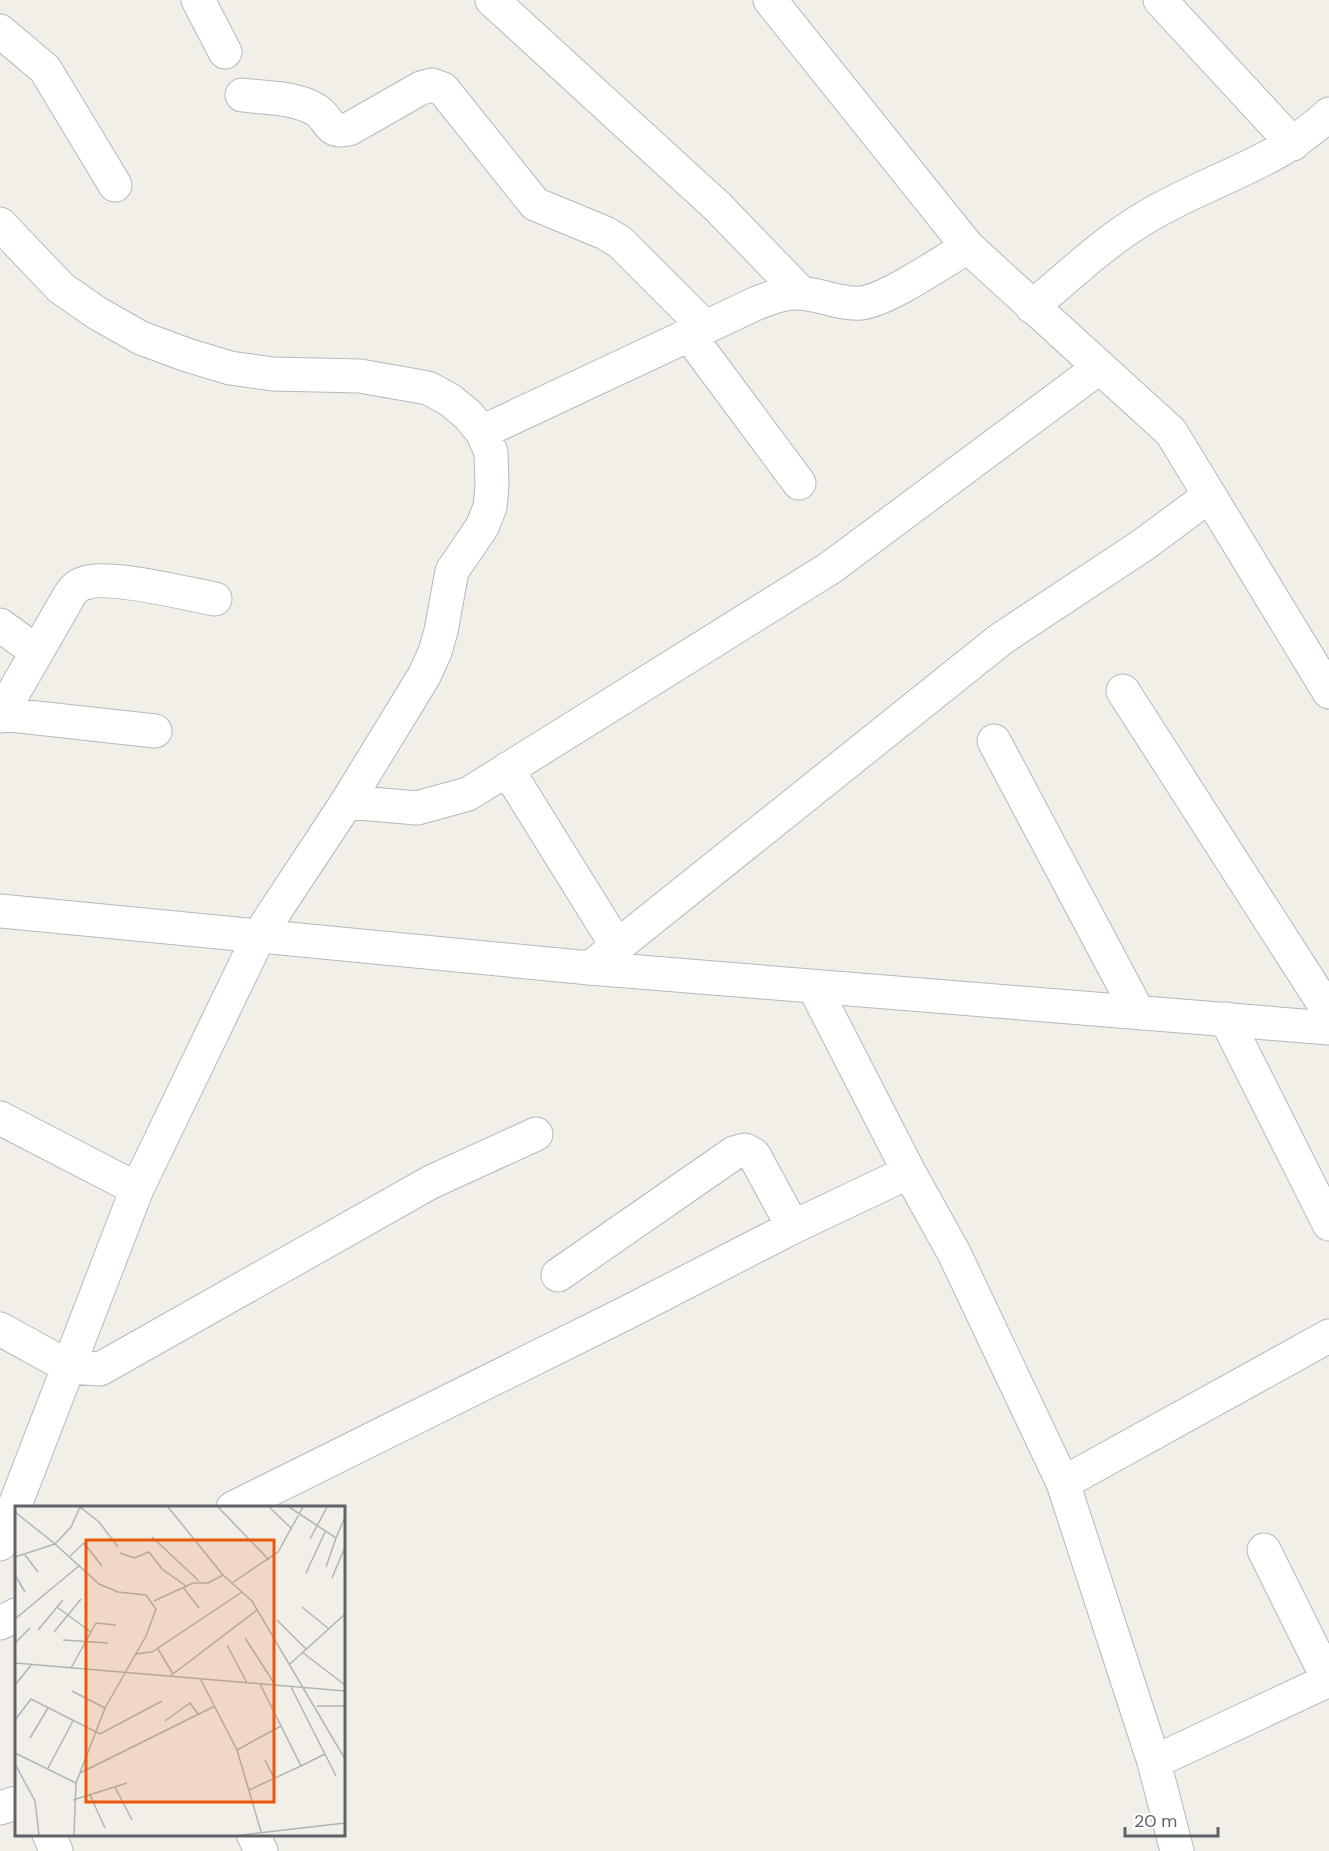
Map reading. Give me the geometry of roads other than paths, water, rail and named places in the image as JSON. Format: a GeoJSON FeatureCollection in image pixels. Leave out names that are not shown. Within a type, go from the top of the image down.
{"type":"FeatureCollection","features":[{"type":"Feature","properties":{"kind":"street"},"geometry":{"type":"LineString","coordinates":[[198,0],[225,52]]}},
{"type":"Feature","properties":{"kind":"street"},"geometry":{"type":"LineString","coordinates":[[492,0],[718,207],[800,292]]}},
{"type":"Feature","properties":{"kind":"street"},"geometry":{"type":"LineString","coordinates":[[770,0],[968,247],[1171,432],[1329,692]]}},
{"type":"Feature","properties":{"kind":"street"},"geometry":{"type":"LineString","coordinates":[[1160,0],[1293,144]]}},
{"type":"Feature","properties":{"kind":"street"},"geometry":{"type":"LineString","coordinates":[[0,31],[45,69],[115,185]]}},
{"type":"Feature","properties":{"kind":"street"},"geometry":{"type":"LineString","coordinates":[[242,95],[308,106],[318,111],[331,127],[340,131],[349,129],[421,88],[432,85],[443,89],[535,204],[605,233],[620,242],[697,331],[799,483]]}},
{"type":"Feature","properties":{"kind":"street"},"geometry":{"type":"LineString","coordinates":[[1032,307],[1113,239],[1142,219],[1196,189],[1271,157],[1293,144],[1329,114]]}},
{"type":"Feature","properties":{"kind":"street"},"geometry":{"type":"LineString","coordinates":[[0,224],[61,288],[97,313],[141,338],[230,368],[273,374],[360,376],[428,388],[462,410],[482,432],[491,452],[490,507],[482,527],[452,571],[435,652],[424,676],[346,802],[260,934],[137,1189],[0,1544]]}},
{"type":"Feature","properties":{"kind":"street"},"geometry":{"type":"LineString","coordinates":[[482,432],[757,303],[784,293],[800,292],[831,301],[864,303],[880,297],[968,247]]}},
{"type":"Feature","properties":{"kind":"street"},"geometry":{"type":"LineString","coordinates":[[346,802],[417,808],[468,794],[830,568],[1100,367]]}},
{"type":"Feature","properties":{"kind":"street"},"geometry":{"type":"LineString","coordinates":[[590,968],[1001,639],[1143,545],[1209,496]]}},
{"type":"Feature","properties":{"kind":"street"},"geometry":{"type":"LineString","coordinates":[[155,731],[0,715],[68,598],[75,588],[84,583],[110,581],[216,599]]}},
{"type":"Feature","properties":{"kind":"street"},"geometry":{"type":"LineString","coordinates":[[0,626],[37,652]]}},
{"type":"Feature","properties":{"kind":"street"},"geometry":{"type":"LineString","coordinates":[[1124,691],[1329,1012]]}},
{"type":"Feature","properties":{"kind":"street"},"geometry":{"type":"LineString","coordinates":[[994,741],[1138,1012]]}},
{"type":"Feature","properties":{"kind":"street"},"geometry":{"type":"LineString","coordinates":[[507,769],[617,946]]}},
{"type":"Feature","properties":{"kind":"street"},"geometry":{"type":"LineString","coordinates":[[0,911],[260,934],[590,968],[1329,1028]]}},
{"type":"Feature","properties":{"kind":"street"},"geometry":{"type":"LineString","coordinates":[[814,987],[909,1172],[954,1252],[1063,1482],[1154,1762],[1177,1851]]}},
{"type":"Feature","properties":{"kind":"street"},"geometry":{"type":"LineString","coordinates":[[1226,1019],[1329,1224]]}},
{"type":"Feature","properties":{"kind":"street"},"geometry":{"type":"LineString","coordinates":[[0,1118],[137,1189]]}},
{"type":"Feature","properties":{"kind":"street"},"geometry":{"type":"LineString","coordinates":[[0,1329],[69,1367],[100,1369],[431,1182],[536,1134]]}},
{"type":"Feature","properties":{"kind":"street"},"geometry":{"type":"LineString","coordinates":[[558,1275],[734,1152],[745,1150],[754,1155],[793,1227]]}},
{"type":"Feature","properties":{"kind":"street"},"geometry":{"type":"LineString","coordinates":[[237,1506],[628,1312],[793,1227],[909,1172]]}},
{"type":"Feature","properties":{"kind":"street"},"geometry":{"type":"LineString","coordinates":[[1063,1482],[1329,1336]]}},
{"type":"Feature","properties":{"kind":"street"},"geometry":{"type":"LineString","coordinates":[[1154,1762],[1329,1680],[1264,1550]]}},
{"type":"Feature","properties":{"kind":"street"},"geometry":{"type":"LineString","coordinates":[[0,1623],[15,1615]]}},
{"type":"Feature","properties":{"kind":"street"},"geometry":{"type":"LineString","coordinates":[[0,1808],[15,1803]]}},
{"type":"Feature","properties":{"kind":"street"},"geometry":{"type":"LineString","coordinates":[[50,1836],[56,1851]]}},
{"type":"Feature","properties":{"kind":"street"},"geometry":{"type":"LineString","coordinates":[[254,1836],[261,1851]]}}]}
